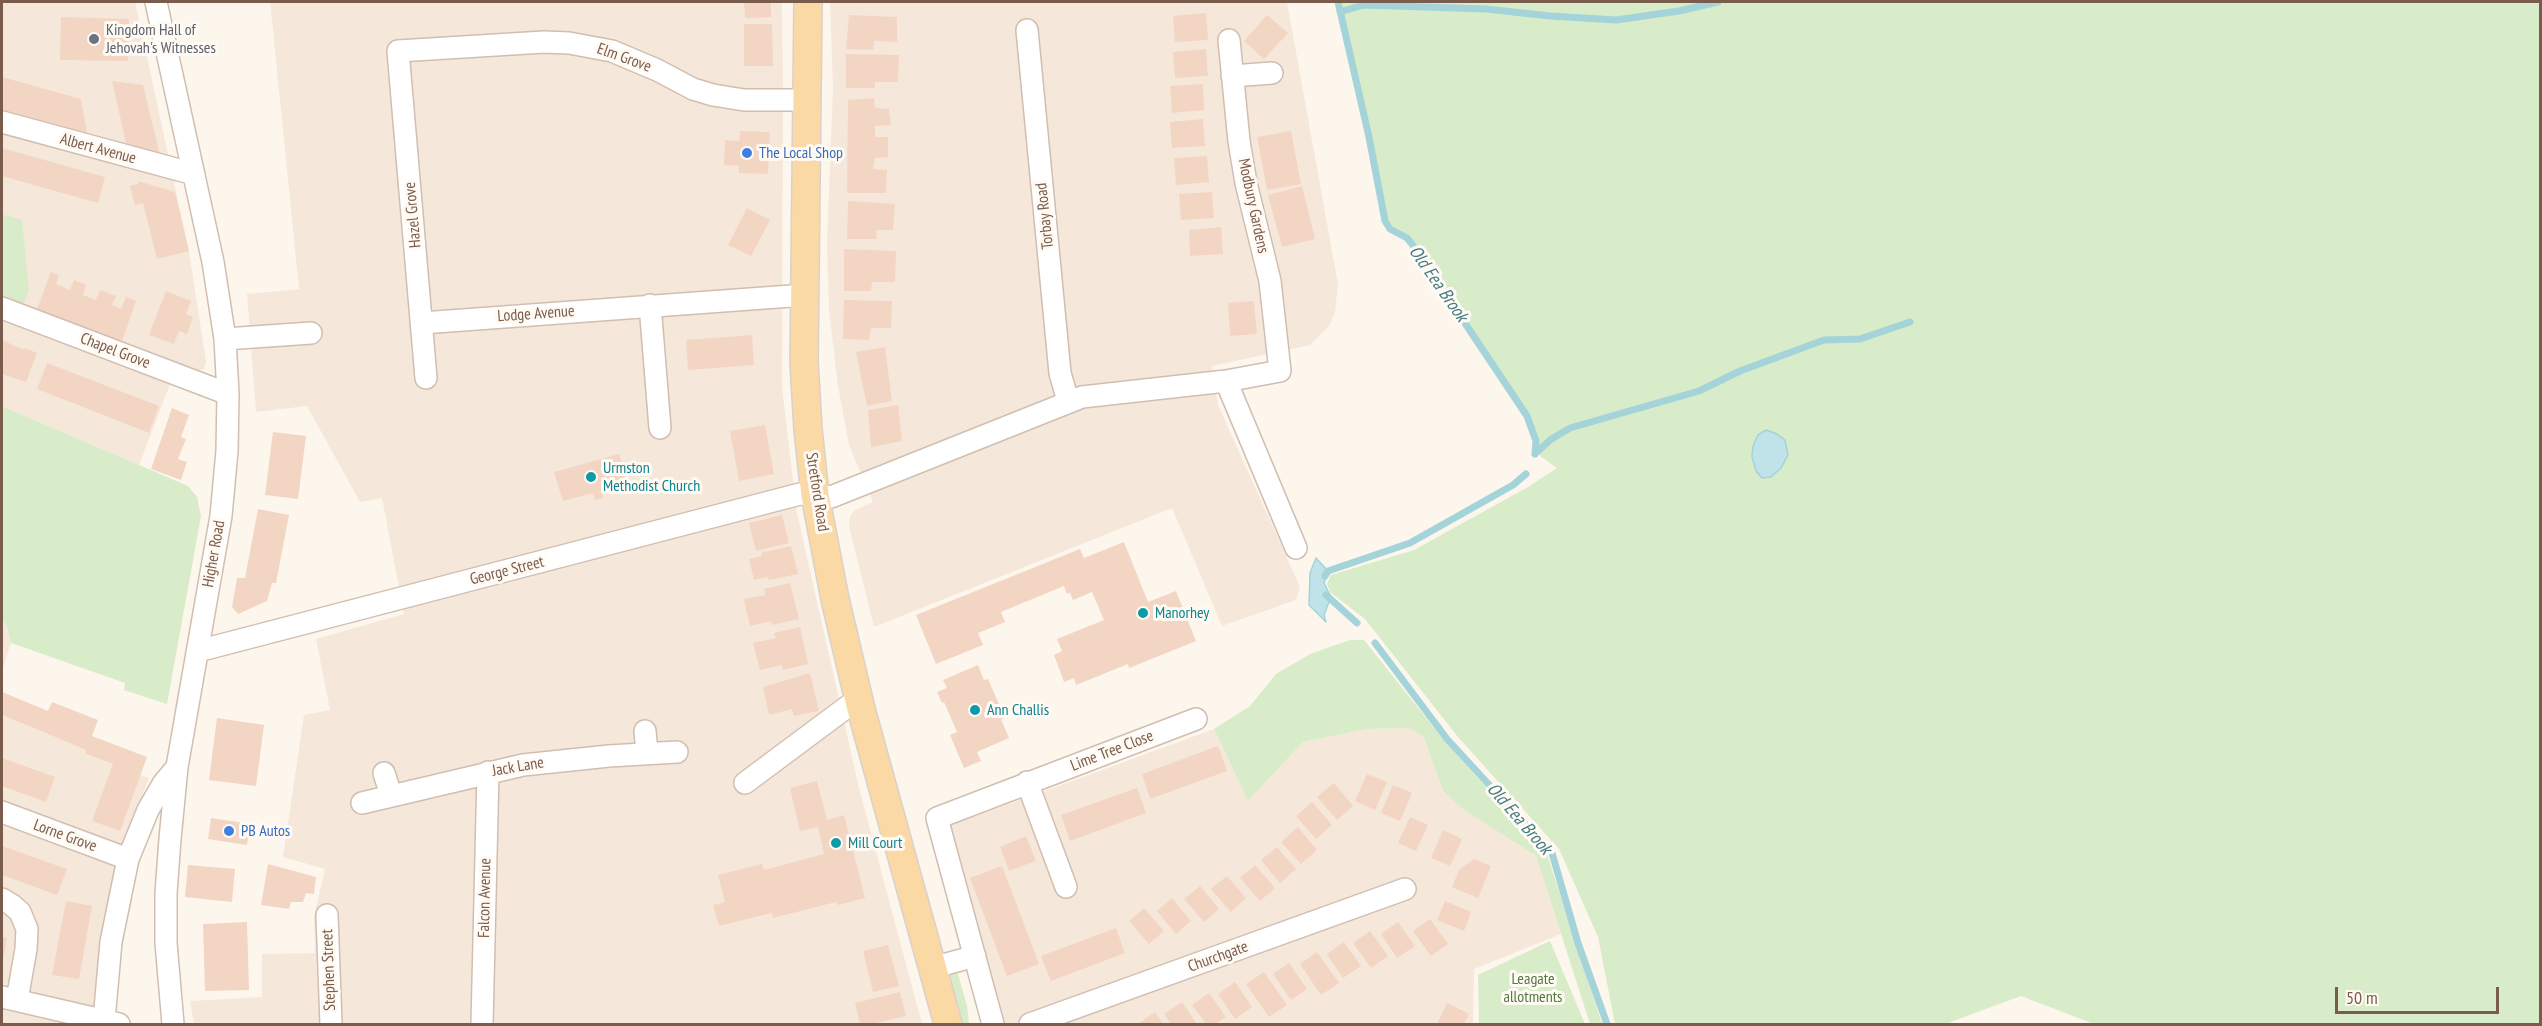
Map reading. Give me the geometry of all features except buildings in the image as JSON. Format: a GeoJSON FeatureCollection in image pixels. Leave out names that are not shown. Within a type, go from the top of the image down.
{"type":"FeatureCollection","features":[{"type":"Feature","properties":{"kind":"main road","name":"Stretford Road"},"geometry":{"type":"LineString","coordinates":[[808,2],[804,362],[807,429],[815,495],[835,599],[859,698],[948,1024]]}},
{"type":"Feature","properties":{"kind":"street","name":"Higher Road"},"geometry":{"type":"LineString","coordinates":[[156,2],[213,262],[225,339],[228,394],[227,451],[221,516],[177,766],[166,893],[166,943],[173,1024]]}},
{"type":"Feature","properties":{"kind":"street","name":"Torbay Road"},"geometry":{"type":"LineString","coordinates":[[1027,30],[1060,373],[1068,401]]}},
{"type":"Feature","properties":{"kind":"street","name":"Modbury Gardens"},"geometry":{"type":"LineString","coordinates":[[1226,381],[1280,371],[1270,281],[1246,183],[1232,76],[1230,40]]}},
{"type":"Feature","properties":{"kind":"street","name":"Elm Grove"},"geometry":{"type":"LineString","coordinates":[[398,51],[544,42],[569,43],[612,51],[657,70],[693,89],[713,95],[744,100],[808,100]]}},
{"type":"Feature","properties":{"kind":"street","name":"Hazel Grove"},"geometry":{"type":"LineString","coordinates":[[398,51],[426,378]]}},
{"type":"Feature","properties":{"kind":"street"},"geometry":{"type":"LineString","coordinates":[[1232,76],[1272,73]]}},
{"type":"Feature","properties":{"kind":"street","name":"Albert Avenue"},"geometry":{"type":"LineString","coordinates":[[2,122],[194,174]]}},
{"type":"Feature","properties":{"kind":"street","name":"Lodge Avenue"},"geometry":{"type":"LineString","coordinates":[[423,323],[650,305],[805,296]]}},
{"type":"Feature","properties":{"kind":"street"},"geometry":{"type":"LineString","coordinates":[[650,305],[660,428]]}},
{"type":"Feature","properties":{"kind":"street","name":"Chapel Grove"},"geometry":{"type":"LineString","coordinates":[[2,308],[228,394]]}},
{"type":"Feature","properties":{"kind":"street"},"geometry":{"type":"LineString","coordinates":[[225,339],[311,333]]}},
{"type":"Feature","properties":{"kind":"street"},"geometry":{"type":"LineString","coordinates":[[815,495],[831,497],[1068,401],[1097,394],[1226,381],[1296,548]]}},
{"type":"Feature","properties":{"kind":"street","name":"George Street"},"geometry":{"type":"LineString","coordinates":[[198,651],[800,494],[815,495]]}},
{"type":"Feature","properties":{"kind":"street"},"geometry":{"type":"LineString","coordinates":[[745,783],[859,698]]}},
{"type":"Feature","properties":{"kind":"street","name":"Lime Tree Close"},"geometry":{"type":"LineString","coordinates":[[975,956],[937,818],[1196,719]]}},
{"type":"Feature","properties":{"kind":"street"},"geometry":{"type":"LineString","coordinates":[[645,730],[647,753]]}},
{"type":"Feature","properties":{"kind":"street","name":"Jack Lane"},"geometry":{"type":"LineString","coordinates":[[362,803],[488,772],[555,761],[677,752]]}},
{"type":"Feature","properties":{"kind":"street","name":"Higher Road"},"geometry":{"type":"LineString","coordinates":[[112,1022],[111,942],[128,859],[148,810],[177,766]]}},
{"type":"Feature","properties":{"kind":"street","name":"Falcon Avenue"},"geometry":{"type":"LineString","coordinates":[[482,1024],[488,772]]}},
{"type":"Feature","properties":{"kind":"street"},"geometry":{"type":"LineString","coordinates":[[384,773],[391,795]]}},
{"type":"Feature","properties":{"kind":"street"},"geometry":{"type":"LineString","coordinates":[[1027,783],[1066,887]]}},
{"type":"Feature","properties":{"kind":"street","name":"Lorne Grove"},"geometry":{"type":"LineString","coordinates":[[2,812],[128,859]]}},
{"type":"Feature","properties":{"kind":"street","name":"Churchgate"},"geometry":{"type":"LineString","coordinates":[[1030,1024],[1406,890]]}},
{"type":"Feature","properties":{"kind":"street"},"geometry":{"type":"LineString","coordinates":[[2,899],[20,912],[27,929],[26,949],[9,998],[112,1022]]}},
{"type":"Feature","properties":{"kind":"street","name":"Stephen Street"},"geometry":{"type":"LineString","coordinates":[[327,915],[331,1024]]}},
{"type":"Feature","properties":{"kind":"street"},"geometry":{"type":"LineString","coordinates":[[932,968],[975,956],[993,1024]]}},
{"type":"Feature","properties":{"kind":"shaded area"},"geometry":{"type":"Polygon","coordinates":[[[2,2],[135,2],[189,251],[206,362],[204,369],[196,372],[177,366],[139,465],[2,406],[2,295],[23,304],[22,221],[2,214],[2,2]]]}},
{"type":"Feature","properties":{"kind":"shaded area"},"geometry":{"type":"Polygon","coordinates":[[[270,2],[782,2],[782,388],[797,513],[859,788],[922,1024],[194,1024],[190,1001],[262,997],[262,954],[315,953],[314,917],[325,869],[283,857],[304,715],[330,710],[316,639],[404,614],[382,498],[360,502],[307,406],[256,412],[247,294],[299,289],[270,2]]]}},
{"type":"Feature","properties":{"kind":"shaded area"},"geometry":{"type":"Polygon","coordinates":[[[830,2],[1287,2],[1338,284],[1335,312],[1329,326],[1310,345],[1212,366],[1218,405],[1300,587],[1296,600],[1222,626],[1172,508],[874,627],[849,526],[850,517],[854,511],[873,502],[849,445],[838,386],[829,311],[827,241],[833,89],[830,2]]]}},
{"type":"Feature","properties":{"kind":"shaded area"},"geometry":{"type":"Polygon","coordinates":[[[2,617],[11,643],[2,671],[2,617]]]}},
{"type":"Feature","properties":{"kind":"shaded area"},"geometry":{"type":"Polygon","coordinates":[[[2,715],[86,750],[86,754],[149,778],[127,834],[111,897],[96,1024],[2,1024],[2,715]]]}},
{"type":"Feature","properties":{"kind":"shaded area"},"geometry":{"type":"Polygon","coordinates":[[[1410,728],[1424,738],[1443,791],[1461,808],[1536,856],[1561,934],[1474,969],[1473,1024],[1000,1024],[949,826],[1214,729],[1248,801],[1303,742],[1367,729],[1410,728]]]}},
{"type":"Feature","properties":{"kind":"green space"},"geometry":{"type":"Polygon","coordinates":[[[1338,2],[2540,2],[2540,1024],[2094,1024],[2021,996],[1945,1024],[1615,1024],[1598,937],[1559,849],[1458,737],[1365,619],[1330,592],[1327,584],[1331,575],[1414,550],[1528,487],[1557,468],[1540,456],[1533,428],[1527,416],[1412,244],[1407,238],[1390,229],[1385,221],[1369,137],[1338,2]]]}},
{"type":"Feature","properties":{"kind":"green space"},"geometry":{"type":"Polygon","coordinates":[[[2,214],[22,220],[29,290],[23,304],[2,295],[2,214]]]}},
{"type":"Feature","properties":{"kind":"green space"},"geometry":{"type":"Polygon","coordinates":[[[2,406],[188,486],[197,497],[201,516],[167,704],[124,690],[125,683],[11,643],[2,617],[2,406]]]}},
{"type":"Feature","properties":{"kind":"green space"},"geometry":{"type":"Polygon","coordinates":[[[1350,640],[1364,640],[1446,743],[1547,854],[1602,1024],[1590,1024],[1536,856],[1461,808],[1443,791],[1424,738],[1410,728],[1367,729],[1303,742],[1248,801],[1214,729],[1250,706],[1276,674],[1310,654],[1350,640]]]}},
{"type":"Feature","properties":{"kind":"green space","name":"Leagate allotments"},"geometry":{"type":"Polygon","coordinates":[[[1550,941],[1585,1024],[1479,1024],[1478,975],[1550,941]]]}},
{"type":"Feature","properties":{"kind":"green space"},"geometry":{"type":"Polygon","coordinates":[[[954,971],[958,974],[967,1006],[969,1024],[961,1024],[949,978],[949,974],[954,971]]]}},
{"type":"Feature","properties":{"kind":"water"},"geometry":{"type":"Polygon","coordinates":[[[1766,430],[1785,440],[1788,455],[1781,468],[1771,477],[1762,478],[1756,471],[1752,457],[1753,446],[1758,435],[1766,430]]]}},
{"type":"Feature","properties":{"kind":"water"},"geometry":{"type":"Polygon","coordinates":[[[1316,558],[1328,571],[1324,583],[1331,597],[1324,615],[1326,622],[1309,605],[1310,573],[1316,558]]]}},
{"type":"Feature","properties":{"kind":"waterway","name":"Old Eea Brook"},"geometry":{"type":"LineString","coordinates":[[1338,2],[1369,137],[1385,221],[1390,229],[1407,238],[1412,244],[1527,416],[1536,441],[1535,454]]}},
{"type":"Feature","properties":{"kind":"waterway"},"geometry":{"type":"LineString","coordinates":[[1340,12],[1363,5],[1486,9],[1616,20],[1679,11],[1718,2]]}},
{"type":"Feature","properties":{"kind":"waterway"},"geometry":{"type":"LineString","coordinates":[[1535,454],[1550,440],[1570,428],[1699,391],[1740,371],[1824,340],[1860,339],[1910,322]]}},
{"type":"Feature","properties":{"kind":"waterway","name":"Old Eea Brook"},"geometry":{"type":"LineString","coordinates":[[1325,576],[1328,571],[1410,543],[1513,485],[1526,474]]}},
{"type":"Feature","properties":{"kind":"waterway","name":"Old Eea Brook"},"geometry":{"type":"LineString","coordinates":[[1326,595],[1357,623]]}},
{"type":"Feature","properties":{"kind":"waterway","name":"Old Eea Brook"},"geometry":{"type":"LineString","coordinates":[[1375,643],[1447,739],[1552,853],[1578,943],[1607,1024]]}},
{"type":"Feature","properties":{"kind":"place","name":"Kingdom Hall of Jehovah's Witnesses"},"geometry":{"type":"Point","coordinates":[94,39]}},
{"type":"Feature","properties":{"kind":"place","name":"The Local Shop"},"geometry":{"type":"Point","coordinates":[747,153]}},
{"type":"Feature","properties":{"kind":"place","name":"Urmston Methodist Church"},"geometry":{"type":"Point","coordinates":[591,477]}},
{"type":"Feature","properties":{"kind":"place","name":"Manorhey"},"geometry":{"type":"Point","coordinates":[1143,613]}},
{"type":"Feature","properties":{"kind":"place","name":"Ann Challis"},"geometry":{"type":"Point","coordinates":[975,710]}},
{"type":"Feature","properties":{"kind":"place","name":"PB Autos"},"geometry":{"type":"Point","coordinates":[229,831]}},
{"type":"Feature","properties":{"kind":"place","name":"Mill Court"},"geometry":{"type":"Point","coordinates":[836,843]}}]}
